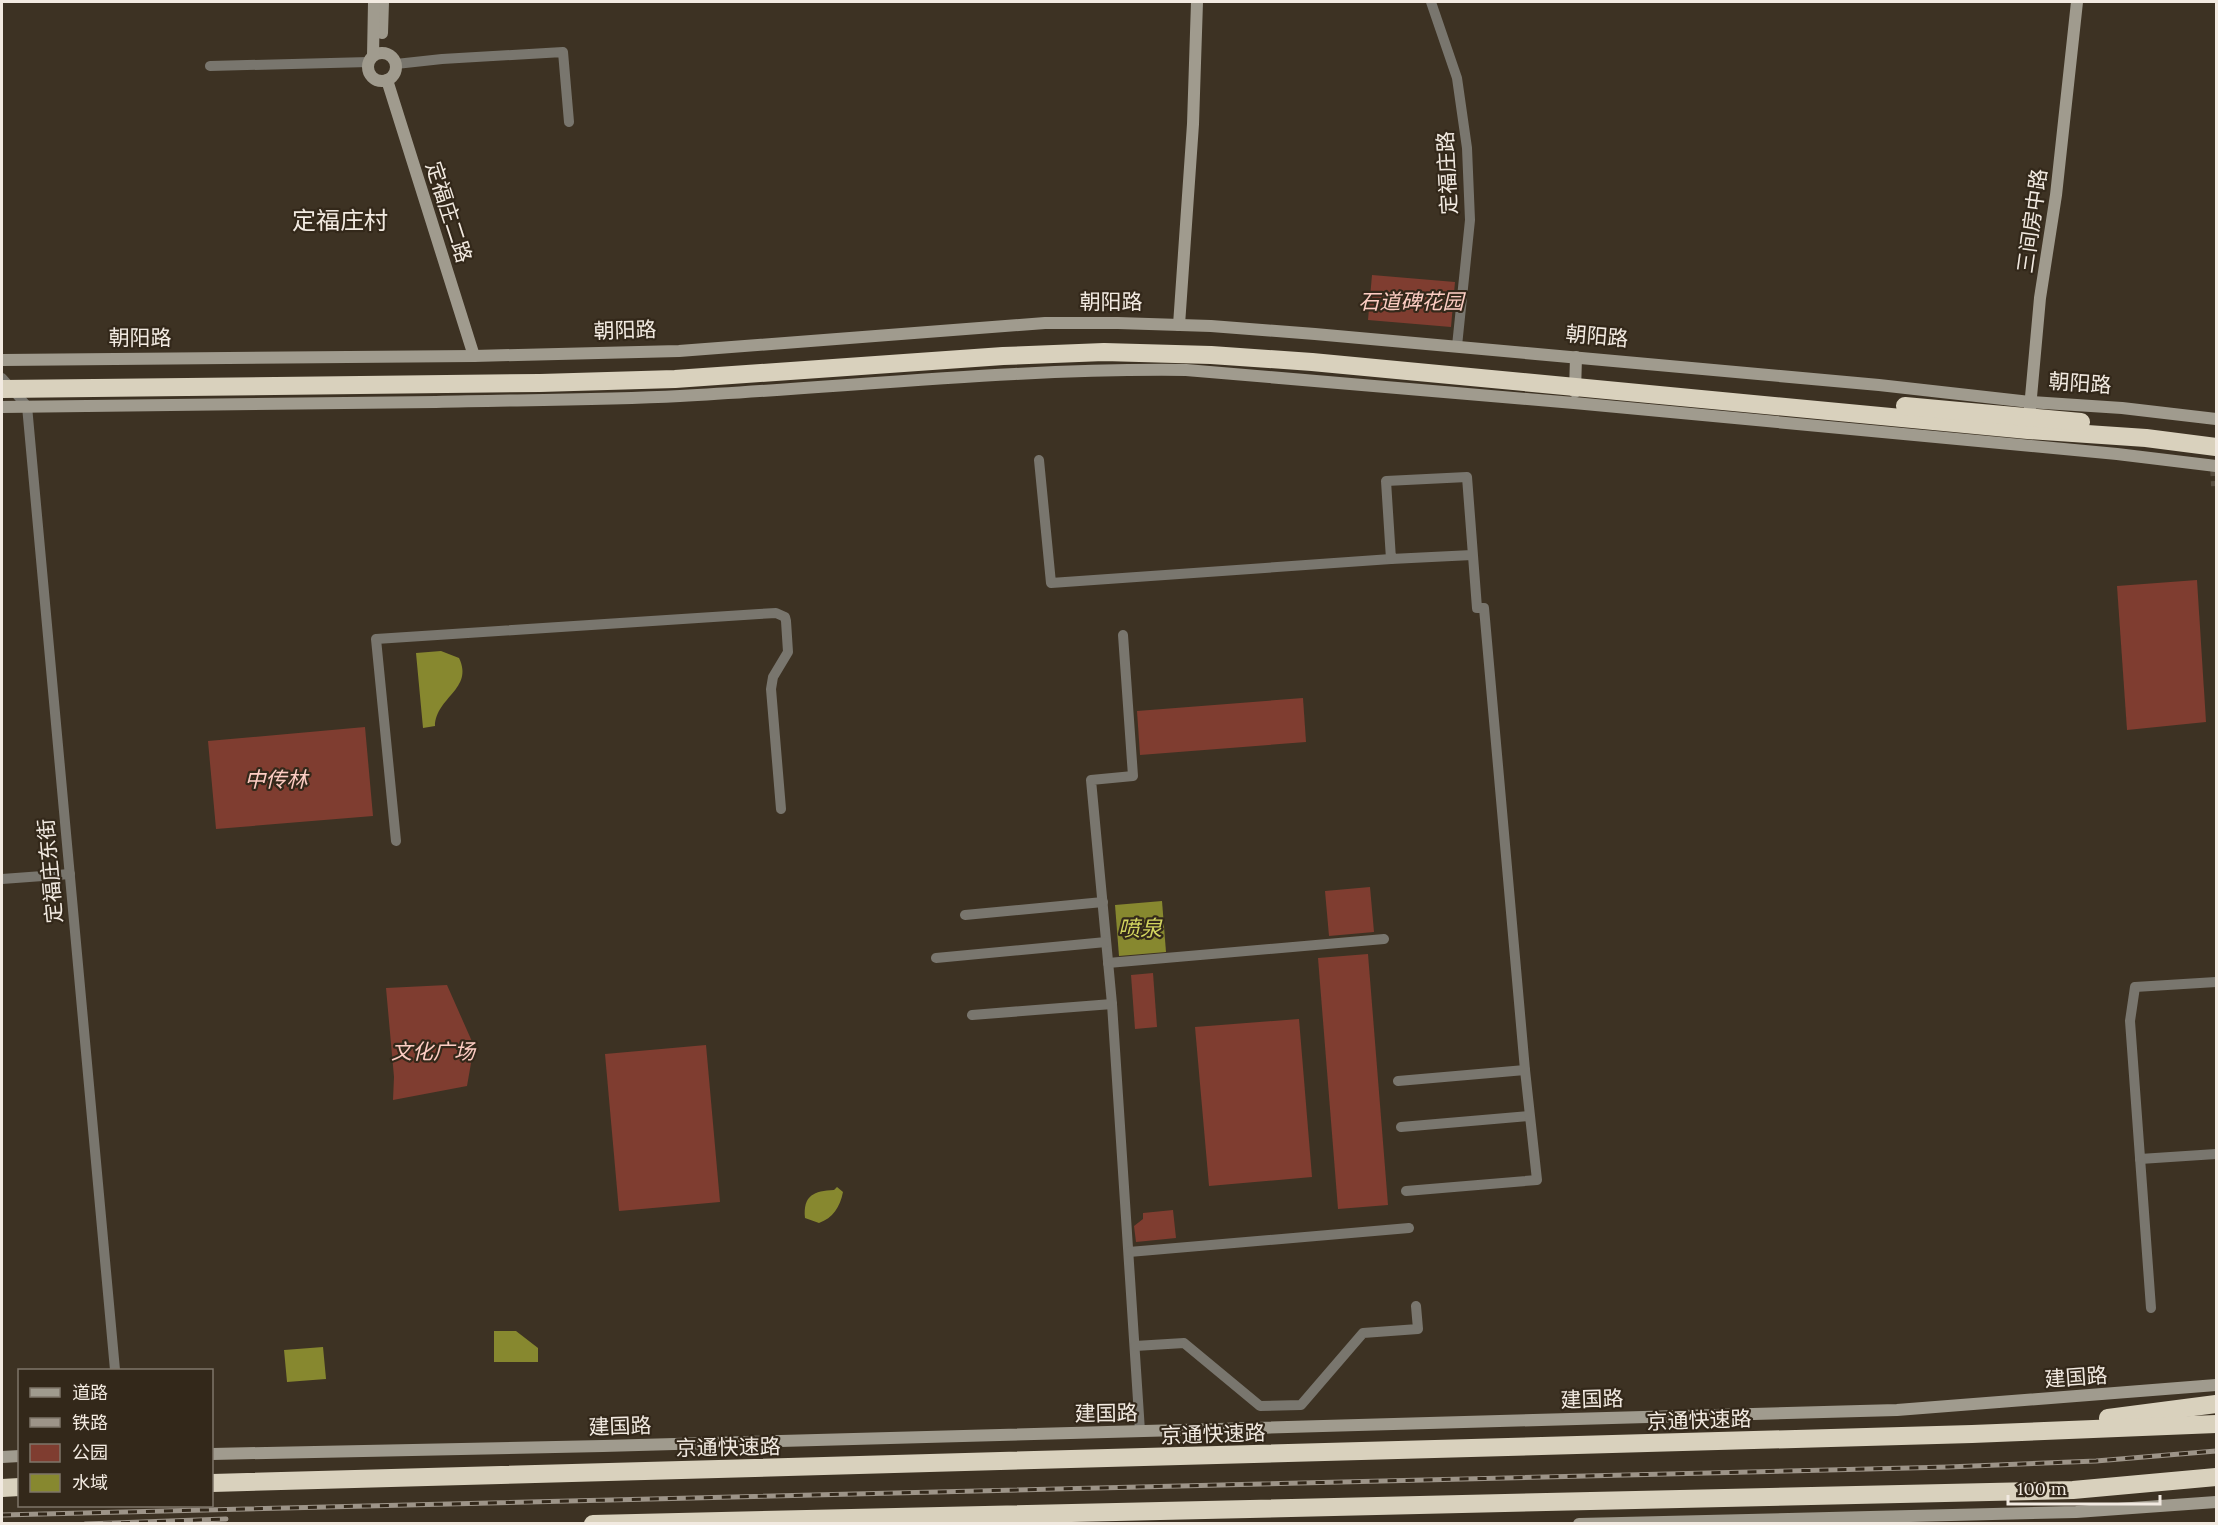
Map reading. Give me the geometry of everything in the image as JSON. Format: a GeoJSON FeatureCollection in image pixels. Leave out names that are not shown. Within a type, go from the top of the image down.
{"type":"FeatureCollection","features":[{"type":"Feature","properties":{"kind":"highway","name":"朝阳路"},"geometry":{"type":"LineString","coordinates":[[4,383],[492,383],[675,379],[1004,356],[1104,352],[1211,355],[1282,360],[1575,389],[2217,436]]}},
{"type":"Feature","properties":{"kind":"highway","name":"朝阳路"},"geometry":{"type":"LineString","coordinates":[[2029,424],[2217,447]]}},
{"type":"Feature","properties":{"kind":"highway"},"geometry":{"type":"LineString","coordinates":[[1972,1434],[2217,1404]]}},
{"type":"Feature","properties":{"kind":"highway","name":"京通快速路"},"geometry":{"type":"LineString","coordinates":[[213,1484],[1972,1434],[2217,1424]]}},
{"type":"Feature","properties":{"kind":"highway"},"geometry":{"type":"LineString","coordinates":[[2073,1490],[2217,1477]]}},
{"type":"Feature","properties":{"kind":"highway"},"geometry":{"type":"LineString","coordinates":[[2,1488],[18,1487]]}},
{"type":"Feature","properties":{"kind":"highway"},"geometry":{"type":"LineString","coordinates":[[593,1524],[2217,1488]]}},
{"type":"Feature","properties":{"kind":"street"},"geometry":{"type":"LineString","coordinates":[[374,2],[374,57]]}},
{"type":"Feature","properties":{"kind":"street"},"geometry":{"type":"LineString","coordinates":[[210,66],[374,57],[392,57],[396,64],[394,75],[387,80],[378,80],[368,70],[374,57],[382,2]]}},
{"type":"Feature","properties":{"kind":"street"},"geometry":{"type":"LineString","coordinates":[[1179,325],[1193,124],[1197,2]]}},
{"type":"Feature","properties":{"kind":"street","name":"定福庄路"},"geometry":{"type":"LineString","coordinates":[[1431,2],[1457,78],[1467,148],[1470,220],[1457,346]]}},
{"type":"Feature","properties":{"kind":"street","name":"三间房中路"},"geometry":{"type":"LineString","coordinates":[[2029,424],[2040,298],[2056,195],[2077,2]]}},
{"type":"Feature","properties":{"kind":"street"},"geometry":{"type":"LineString","coordinates":[[396,64],[563,52],[569,122]]}},
{"type":"Feature","properties":{"kind":"street","name":"定福庄二路"},"geometry":{"type":"LineString","coordinates":[[387,80],[474,356]]}},
{"type":"Feature","properties":{"kind":"street","name":"朝阳路"},"geometry":{"type":"LineString","coordinates":[[2,360],[474,356],[679,351],[1045,323],[1179,325],[1457,346],[1879,385],[2029,424],[2217,466]]}},
{"type":"Feature","properties":{"kind":"street"},"geometry":{"type":"LineString","coordinates":[[1575,389],[1576,357]]}},
{"type":"Feature","properties":{"kind":"street","name":"朝阳路"},"geometry":{"type":"LineString","coordinates":[[2,406],[263,405],[607,399],[956,376],[1130,369],[1575,389]]}},
{"type":"Feature","properties":{"kind":"street"},"geometry":{"type":"LineString","coordinates":[[4,383],[27,406]]}},
{"type":"Feature","properties":{"kind":"street","name":"定福庄东街"},"geometry":{"type":"LineString","coordinates":[[27,406],[115,1369]]}},
{"type":"Feature","properties":{"kind":"street","name":"朝阳路"},"geometry":{"type":"LineString","coordinates":[[2029,424],[2122,408],[2217,419]]}},
{"type":"Feature","properties":{"kind":"street"},"geometry":{"type":"LineString","coordinates":[[1039,460],[1051,583],[1472,555]]}},
{"type":"Feature","properties":{"kind":"street"},"geometry":{"type":"LineString","coordinates":[[1390,559],[1386,481],[1467,477],[1477,608],[1484,608],[1537,1180],[1406,1191]]}},
{"type":"Feature","properties":{"kind":"street"},"geometry":{"type":"LineString","coordinates":[[396,841],[376,639],[759,614],[781,615],[786,621],[788,652],[773,677],[771,689],[781,809]]}},
{"type":"Feature","properties":{"kind":"street"},"geometry":{"type":"LineString","coordinates":[[1123,635],[1133,776],[1091,780],[1112,1004],[1140,1431]]}},
{"type":"Feature","properties":{"kind":"street"},"geometry":{"type":"LineString","coordinates":[[2,879],[70,874]]}},
{"type":"Feature","properties":{"kind":"street"},"geometry":{"type":"LineString","coordinates":[[965,915],[1103,902]]}},
{"type":"Feature","properties":{"kind":"street"},"geometry":{"type":"LineString","coordinates":[[1108,963],[1384,939]]}},
{"type":"Feature","properties":{"kind":"street"},"geometry":{"type":"LineString","coordinates":[[936,958],[1106,942]]}},
{"type":"Feature","properties":{"kind":"street"},"geometry":{"type":"LineString","coordinates":[[2151,1308],[2130,1021],[2135,987],[2217,982]]}},
{"type":"Feature","properties":{"kind":"street"},"geometry":{"type":"LineString","coordinates":[[972,1015],[1112,1004]]}},
{"type":"Feature","properties":{"kind":"street"},"geometry":{"type":"LineString","coordinates":[[1398,1081],[1525,1070]]}},
{"type":"Feature","properties":{"kind":"street"},"geometry":{"type":"LineString","coordinates":[[1401,1127],[1530,1116]]}},
{"type":"Feature","properties":{"kind":"street"},"geometry":{"type":"LineString","coordinates":[[2140,1159],[2217,1154]]}},
{"type":"Feature","properties":{"kind":"street"},"geometry":{"type":"LineString","coordinates":[[1129,1252],[1409,1228]]}},
{"type":"Feature","properties":{"kind":"street"},"geometry":{"type":"LineString","coordinates":[[1135,1346],[1184,1343],[1260,1406],[1301,1405],[1363,1333],[1418,1329],[1416,1306]]}},
{"type":"Feature","properties":{"kind":"street","name":"建国路"},"geometry":{"type":"LineString","coordinates":[[213,1454],[603,1446],[1898,1410],[2217,1385]]}},
{"type":"Feature","properties":{"kind":"street"},"geometry":{"type":"LineString","coordinates":[[2,1457],[18,1456]]}},
{"type":"Feature","properties":{"kind":"street"},"geometry":{"type":"LineString","coordinates":[[1579,1524],[2076,1512],[2217,1502]]}},
{"type":"Feature","properties":{"kind":"green space","name":"石道碑花园"},"geometry":{"type":"Polygon","coordinates":[[[1372,275],[1455,282],[1451,327],[1368,320],[1372,275]]]}},
{"type":"Feature","properties":{"kind":"green space"},"geometry":{"type":"Polygon","coordinates":[[[2197,580],[2206,722],[2127,730],[2117,586],[2197,580]]]}},
{"type":"Feature","properties":{"kind":"green space"},"geometry":{"type":"Polygon","coordinates":[[[1303,698],[1306,742],[1140,755],[1137,711],[1303,698]]]}},
{"type":"Feature","properties":{"kind":"green space","name":"中传林"},"geometry":{"type":"Polygon","coordinates":[[[365,727],[373,816],[216,829],[208,741],[365,727]]]}},
{"type":"Feature","properties":{"kind":"green space"},"geometry":{"type":"Polygon","coordinates":[[[1370,887],[1374,932],[1329,936],[1325,891],[1370,887]]]}},
{"type":"Feature","properties":{"kind":"green space"},"geometry":{"type":"Polygon","coordinates":[[[1368,954],[1388,1205],[1338,1209],[1318,958],[1368,954]]]}},
{"type":"Feature","properties":{"kind":"green space"},"geometry":{"type":"Polygon","coordinates":[[[1153,973],[1157,1027],[1135,1029],[1131,975],[1153,973]]]}},
{"type":"Feature","properties":{"kind":"green space","name":"文化广场"},"geometry":{"type":"Polygon","coordinates":[[[447,985],[474,1046],[467,1086],[393,1100],[394,1077],[386,988],[447,985]]]}},
{"type":"Feature","properties":{"kind":"green space"},"geometry":{"type":"Polygon","coordinates":[[[1299,1019],[1312,1177],[1209,1186],[1195,1027],[1299,1019]]]}},
{"type":"Feature","properties":{"kind":"green space"},"geometry":{"type":"Polygon","coordinates":[[[706,1045],[720,1202],[619,1211],[605,1054],[706,1045]]]}},
{"type":"Feature","properties":{"kind":"green space"},"geometry":{"type":"Polygon","coordinates":[[[1173,1210],[1176,1238],[1136,1242],[1134,1226],[1143,1219],[1143,1213],[1173,1210]]]}},
{"type":"Feature","properties":{"kind":"water"},"geometry":{"type":"Polygon","coordinates":[[[441,651],[459,658],[462,678],[441,708],[435,726],[423,728],[416,653],[441,651]]]}},
{"type":"Feature","properties":{"kind":"water","name":"喷泉"},"geometry":{"type":"Polygon","coordinates":[[[1162,901],[1166,952],[1119,956],[1115,905],[1162,901]]]}},
{"type":"Feature","properties":{"kind":"water"},"geometry":{"type":"Polygon","coordinates":[[[837,1187],[843,1192],[838,1207],[832,1215],[819,1223],[805,1218],[806,1204],[811,1196],[834,1190],[837,1187]]]}},
{"type":"Feature","properties":{"kind":"water"},"geometry":{"type":"Polygon","coordinates":[[[494,1331],[516,1331],[538,1348],[538,1362],[494,1362],[494,1331]]]}},
{"type":"Feature","properties":{"kind":"water"},"geometry":{"type":"Polygon","coordinates":[[[323,1347],[326,1379],[287,1382],[284,1350],[323,1347]]]}},
{"type":"Feature","properties":{"kind":"tunnel"},"geometry":{"type":"LineString","coordinates":[[2215,466],[2216,486]]}},
{"type":"Feature","properties":{"kind":"railway"},"geometry":{"type":"LineString","coordinates":[[2,1515],[1948,1467],[2096,1461],[2216,1451]]}},
{"type":"Feature","properties":{"kind":"railway"},"geometry":{"type":"LineString","coordinates":[[85,1524],[226,1519]]}},
{"type":"Feature","properties":{"kind":"district","name":"定福庄村"},"geometry":{"type":"Point","coordinates":[340,220]}}]}
